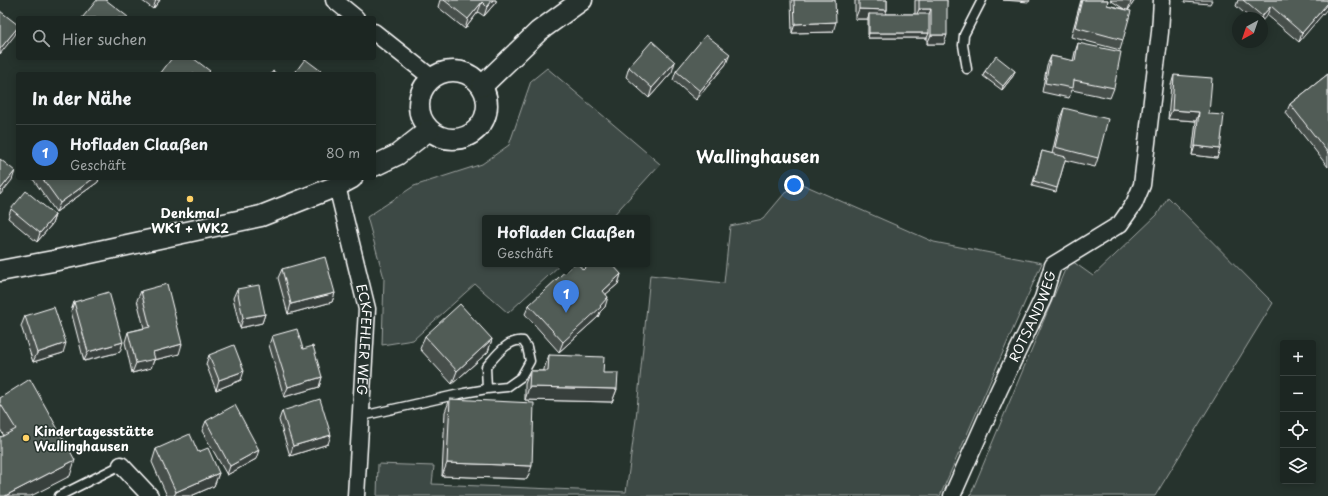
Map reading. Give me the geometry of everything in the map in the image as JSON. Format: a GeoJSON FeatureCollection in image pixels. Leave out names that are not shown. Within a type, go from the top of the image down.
{"type":"FeatureCollection","features":[{"type":"Feature","properties":{"kind":"street"},"geometry":{"type":"LineString","coordinates":[[334,0],[354,16]]}},
{"type":"Feature","properties":{"kind":"street"},"geometry":{"type":"LineString","coordinates":[[482,86],[539,31],[582,0]]}},
{"type":"Feature","properties":{"kind":"street","name":"ROTSANDWEG"},"geometry":{"type":"LineString","coordinates":[[952,496],[999,390],[1043,298],[1053,265],[1120,224],[1134,204],[1142,185],[1160,32],[1162,0]]}},
{"type":"Feature","properties":{"kind":"street"},"geometry":{"type":"LineString","coordinates":[[376,34],[432,78]]}},
{"type":"Feature","properties":{"kind":"street"},"geometry":{"type":"LineString","coordinates":[[453,71],[464,72],[474,78],[482,86],[487,96],[488,107],[486,118],[480,127],[471,135],[461,139],[449,140],[438,136],[429,130],[422,120],[419,109],[420,97],[424,86],[432,78],[442,73],[453,71]]}},
{"type":"Feature","properties":{"kind":"street"},"geometry":{"type":"LineString","coordinates":[[376,165],[397,155],[429,130]]}},
{"type":"Feature","properties":{"kind":"street"},"geometry":{"type":"LineString","coordinates":[[0,271],[261,216],[344,182]]}},
{"type":"Feature","properties":{"kind":"street","name":"ECKFEHLER WEG"},"geometry":{"type":"LineString","coordinates":[[344,182],[367,309],[362,416],[356,496]]}},
{"type":"Feature","properties":{"kind":"street"},"geometry":{"type":"LineString","coordinates":[[121,465],[150,496]]}},
{"type":"Feature","properties":{"kind":"lane"},"geometry":{"type":"LineString","coordinates":[[967,69],[963,45],[964,34],[982,0]]}},
{"type":"Feature","properties":{"kind":"lane"},"geometry":{"type":"LineString","coordinates":[[362,416],[464,393],[507,387],[521,377],[530,361],[523,341],[518,340],[504,347],[486,367],[487,389]]}},
{"type":"Feature","properties":{"kind":"lane"},"geometry":{"type":"LineString","coordinates":[[59,496],[121,465]]}},
{"type":"Feature","properties":{"kind":"shaded area"},"geometry":{"type":"Polygon","coordinates":[[[547,68],[660,164],[614,215],[482,215],[482,267],[558,267],[508,313],[475,284],[413,340],[382,345],[384,278],[367,217],[414,186],[482,164],[509,145],[531,81],[547,68]]]}},
{"type":"Feature","properties":{"kind":"shaded area"},"geometry":{"type":"Polygon","coordinates":[[[795,181],[934,242],[1042,263],[940,496],[377,496],[378,464],[434,466],[432,484],[626,492],[636,419],[650,275],[724,283],[730,226],[763,219],[795,181]]]}},
{"type":"Feature","properties":{"kind":"shaded area"},"geometry":{"type":"Polygon","coordinates":[[[1168,197],[1273,303],[1155,496],[970,496],[1064,272],[1072,261],[1093,276],[1157,215],[1168,197]]]}},
{"type":"Feature","properties":{"kind":"building"},"geometry":{"type":"Polygon","coordinates":[[[97,0],[106,0],[127,16],[84,16],[97,0]]]}},
{"type":"Feature","properties":{"kind":"building"},"geometry":{"type":"Polygon","coordinates":[[[444,0],[493,0],[487,7],[482,2],[468,19],[444,0]]]}},
{"type":"Feature","properties":{"kind":"building"},"geometry":{"type":"Polygon","coordinates":[[[794,0],[835,0],[836,22],[795,24],[794,0]]]}},
{"type":"Feature","properties":{"kind":"building"},"geometry":{"type":"Polygon","coordinates":[[[859,0],[887,0],[887,10],[859,9],[859,0]]]}},
{"type":"Feature","properties":{"kind":"building"},"geometry":{"type":"Polygon","coordinates":[[[919,0],[947,0],[947,35],[931,35],[931,9],[919,9],[919,0]]]}},
{"type":"Feature","properties":{"kind":"building"},"geometry":{"type":"Polygon","coordinates":[[[1082,0],[1108,0],[1107,5],[1131,11],[1123,40],[1075,27],[1082,0]]]}},
{"type":"Feature","properties":{"kind":"building"},"geometry":{"type":"Polygon","coordinates":[[[1243,0],[1328,0],[1328,3],[1302,33],[1271,6],[1266,12],[1257,12],[1243,0]]]}},
{"type":"Feature","properties":{"kind":"building"},"geometry":{"type":"Polygon","coordinates":[[[0,11],[16,23],[16,29],[0,49],[0,11]]]}},
{"type":"Feature","properties":{"kind":"building"},"geometry":{"type":"Polygon","coordinates":[[[869,14],[929,14],[929,33],[869,33],[869,14]]]}},
{"type":"Feature","properties":{"kind":"building"},"geometry":{"type":"Polygon","coordinates":[[[706,35],[730,54],[700,91],[676,71],[706,35]]]}},
{"type":"Feature","properties":{"kind":"building"},"geometry":{"type":"Polygon","coordinates":[[[652,41],[675,62],[652,88],[629,67],[652,41]]]}},
{"type":"Feature","properties":{"kind":"building"},"geometry":{"type":"Polygon","coordinates":[[[1078,43],[1121,52],[1114,88],[1074,80],[1073,88],[1045,83],[1051,56],[1075,61],[1078,43]]]}},
{"type":"Feature","properties":{"kind":"building"},"geometry":{"type":"Polygon","coordinates":[[[996,56],[1015,71],[1003,86],[985,71],[996,56]]]}},
{"type":"Feature","properties":{"kind":"building"},"geometry":{"type":"Polygon","coordinates":[[[170,60],[196,60],[210,71],[209,72],[162,72],[170,60]]]}},
{"type":"Feature","properties":{"kind":"building"},"geometry":{"type":"Polygon","coordinates":[[[304,60],[306,60],[322,72],[295,72],[304,60]]]}},
{"type":"Feature","properties":{"kind":"building"},"geometry":{"type":"Polygon","coordinates":[[[1328,74],[1328,153],[1290,104],[1328,74]]]}},
{"type":"Feature","properties":{"kind":"building"},"geometry":{"type":"Polygon","coordinates":[[[1174,75],[1212,78],[1209,114],[1224,115],[1220,149],[1195,146],[1199,112],[1172,110],[1174,75]]]}},
{"type":"Feature","properties":{"kind":"building"},"geometry":{"type":"Polygon","coordinates":[[[1064,108],[1108,119],[1098,158],[1055,147],[1064,108]]]}},
{"type":"Feature","properties":{"kind":"building"},"geometry":{"type":"Polygon","coordinates":[[[1042,151],[1066,157],[1057,188],[1034,181],[1042,151]]]}},
{"type":"Feature","properties":{"kind":"building"},"geometry":{"type":"Polygon","coordinates":[[[0,159],[15,171],[0,190],[0,159]]]}},
{"type":"Feature","properties":{"kind":"building"},"geometry":{"type":"Polygon","coordinates":[[[43,180],[91,180],[60,203],[43,180]]]}},
{"type":"Feature","properties":{"kind":"building"},"geometry":{"type":"Polygon","coordinates":[[[26,191],[55,215],[40,233],[11,209],[26,191]]]}},
{"type":"Feature","properties":{"kind":"building"},"geometry":{"type":"Polygon","coordinates":[[[325,257],[335,293],[291,304],[282,269],[325,257]]]}},
{"type":"Feature","properties":{"kind":"building"},"geometry":{"type":"Polygon","coordinates":[[[570,267],[580,267],[583,270],[586,267],[615,267],[621,274],[603,291],[608,297],[600,306],[601,307],[563,342],[529,305],[570,267]]]}},
{"type":"Feature","properties":{"kind":"building"},"geometry":{"type":"Polygon","coordinates":[[[167,284],[182,344],[153,352],[155,359],[136,363],[128,332],[150,327],[141,291],[167,284]]]}},
{"type":"Feature","properties":{"kind":"building"},"geometry":{"type":"Polygon","coordinates":[[[259,285],[265,314],[243,318],[237,289],[259,285]]]}},
{"type":"Feature","properties":{"kind":"building"},"geometry":{"type":"Polygon","coordinates":[[[109,292],[123,342],[88,352],[74,302],[109,292]]]}},
{"type":"Feature","properties":{"kind":"building"},"geometry":{"type":"Polygon","coordinates":[[[460,304],[492,339],[457,371],[425,336],[460,304]]]}},
{"type":"Feature","properties":{"kind":"building"},"geometry":{"type":"Polygon","coordinates":[[[54,307],[66,343],[37,353],[25,316],[54,307]]]}},
{"type":"Feature","properties":{"kind":"building"},"geometry":{"type":"Polygon","coordinates":[[[297,329],[303,349],[313,346],[322,377],[288,387],[272,336],[297,329]]]}},
{"type":"Feature","properties":{"kind":"building"},"geometry":{"type":"Polygon","coordinates":[[[234,345],[244,371],[219,380],[209,355],[234,345]]]}},
{"type":"Feature","properties":{"kind":"building"},"geometry":{"type":"Polygon","coordinates":[[[549,355],[604,357],[603,373],[618,373],[617,389],[529,387],[530,371],[548,371],[549,355]]]}},
{"type":"Feature","properties":{"kind":"building","name":"Kindertagesstätte Wallinghausen"},"geometry":{"type":"Polygon","coordinates":[[[30,379],[75,460],[5,496],[0,496],[0,436],[1,437],[16,429],[0,403],[0,398],[30,379]]]}},
{"type":"Feature","properties":{"kind":"building"},"geometry":{"type":"Polygon","coordinates":[[[320,399],[331,435],[293,446],[282,411],[320,399]]]}},
{"type":"Feature","properties":{"kind":"building"},"geometry":{"type":"Polygon","coordinates":[[[450,399],[534,403],[532,466],[447,463],[450,399]]]}},
{"type":"Feature","properties":{"kind":"building"},"geometry":{"type":"Polygon","coordinates":[[[235,405],[259,450],[230,466],[206,421],[235,405]]]}},
{"type":"Feature","properties":{"kind":"building"},"geometry":{"type":"Polygon","coordinates":[[[190,434],[198,452],[208,448],[219,473],[176,492],[156,449],[190,434]]]}},
{"type":"Feature","properties":{"kind":"place","name":"Denkmal WK1 + WK2"},"geometry":{"type":"Point","coordinates":[190,199]}},
{"type":"Feature","properties":{"kind":"place","name":"Hofladen Claaßen"},"geometry":{"type":"Point","coordinates":[566,313]}},
{"type":"Feature","properties":{"kind":"place","name":"Kindertagesstätte Wallinghausen"},"geometry":{"type":"Point","coordinates":[26,438]}},
{"type":"Feature","properties":{"kind":"district","name":"Wallinghausen"},"geometry":{"type":"Point","coordinates":[758,157]}}]}
